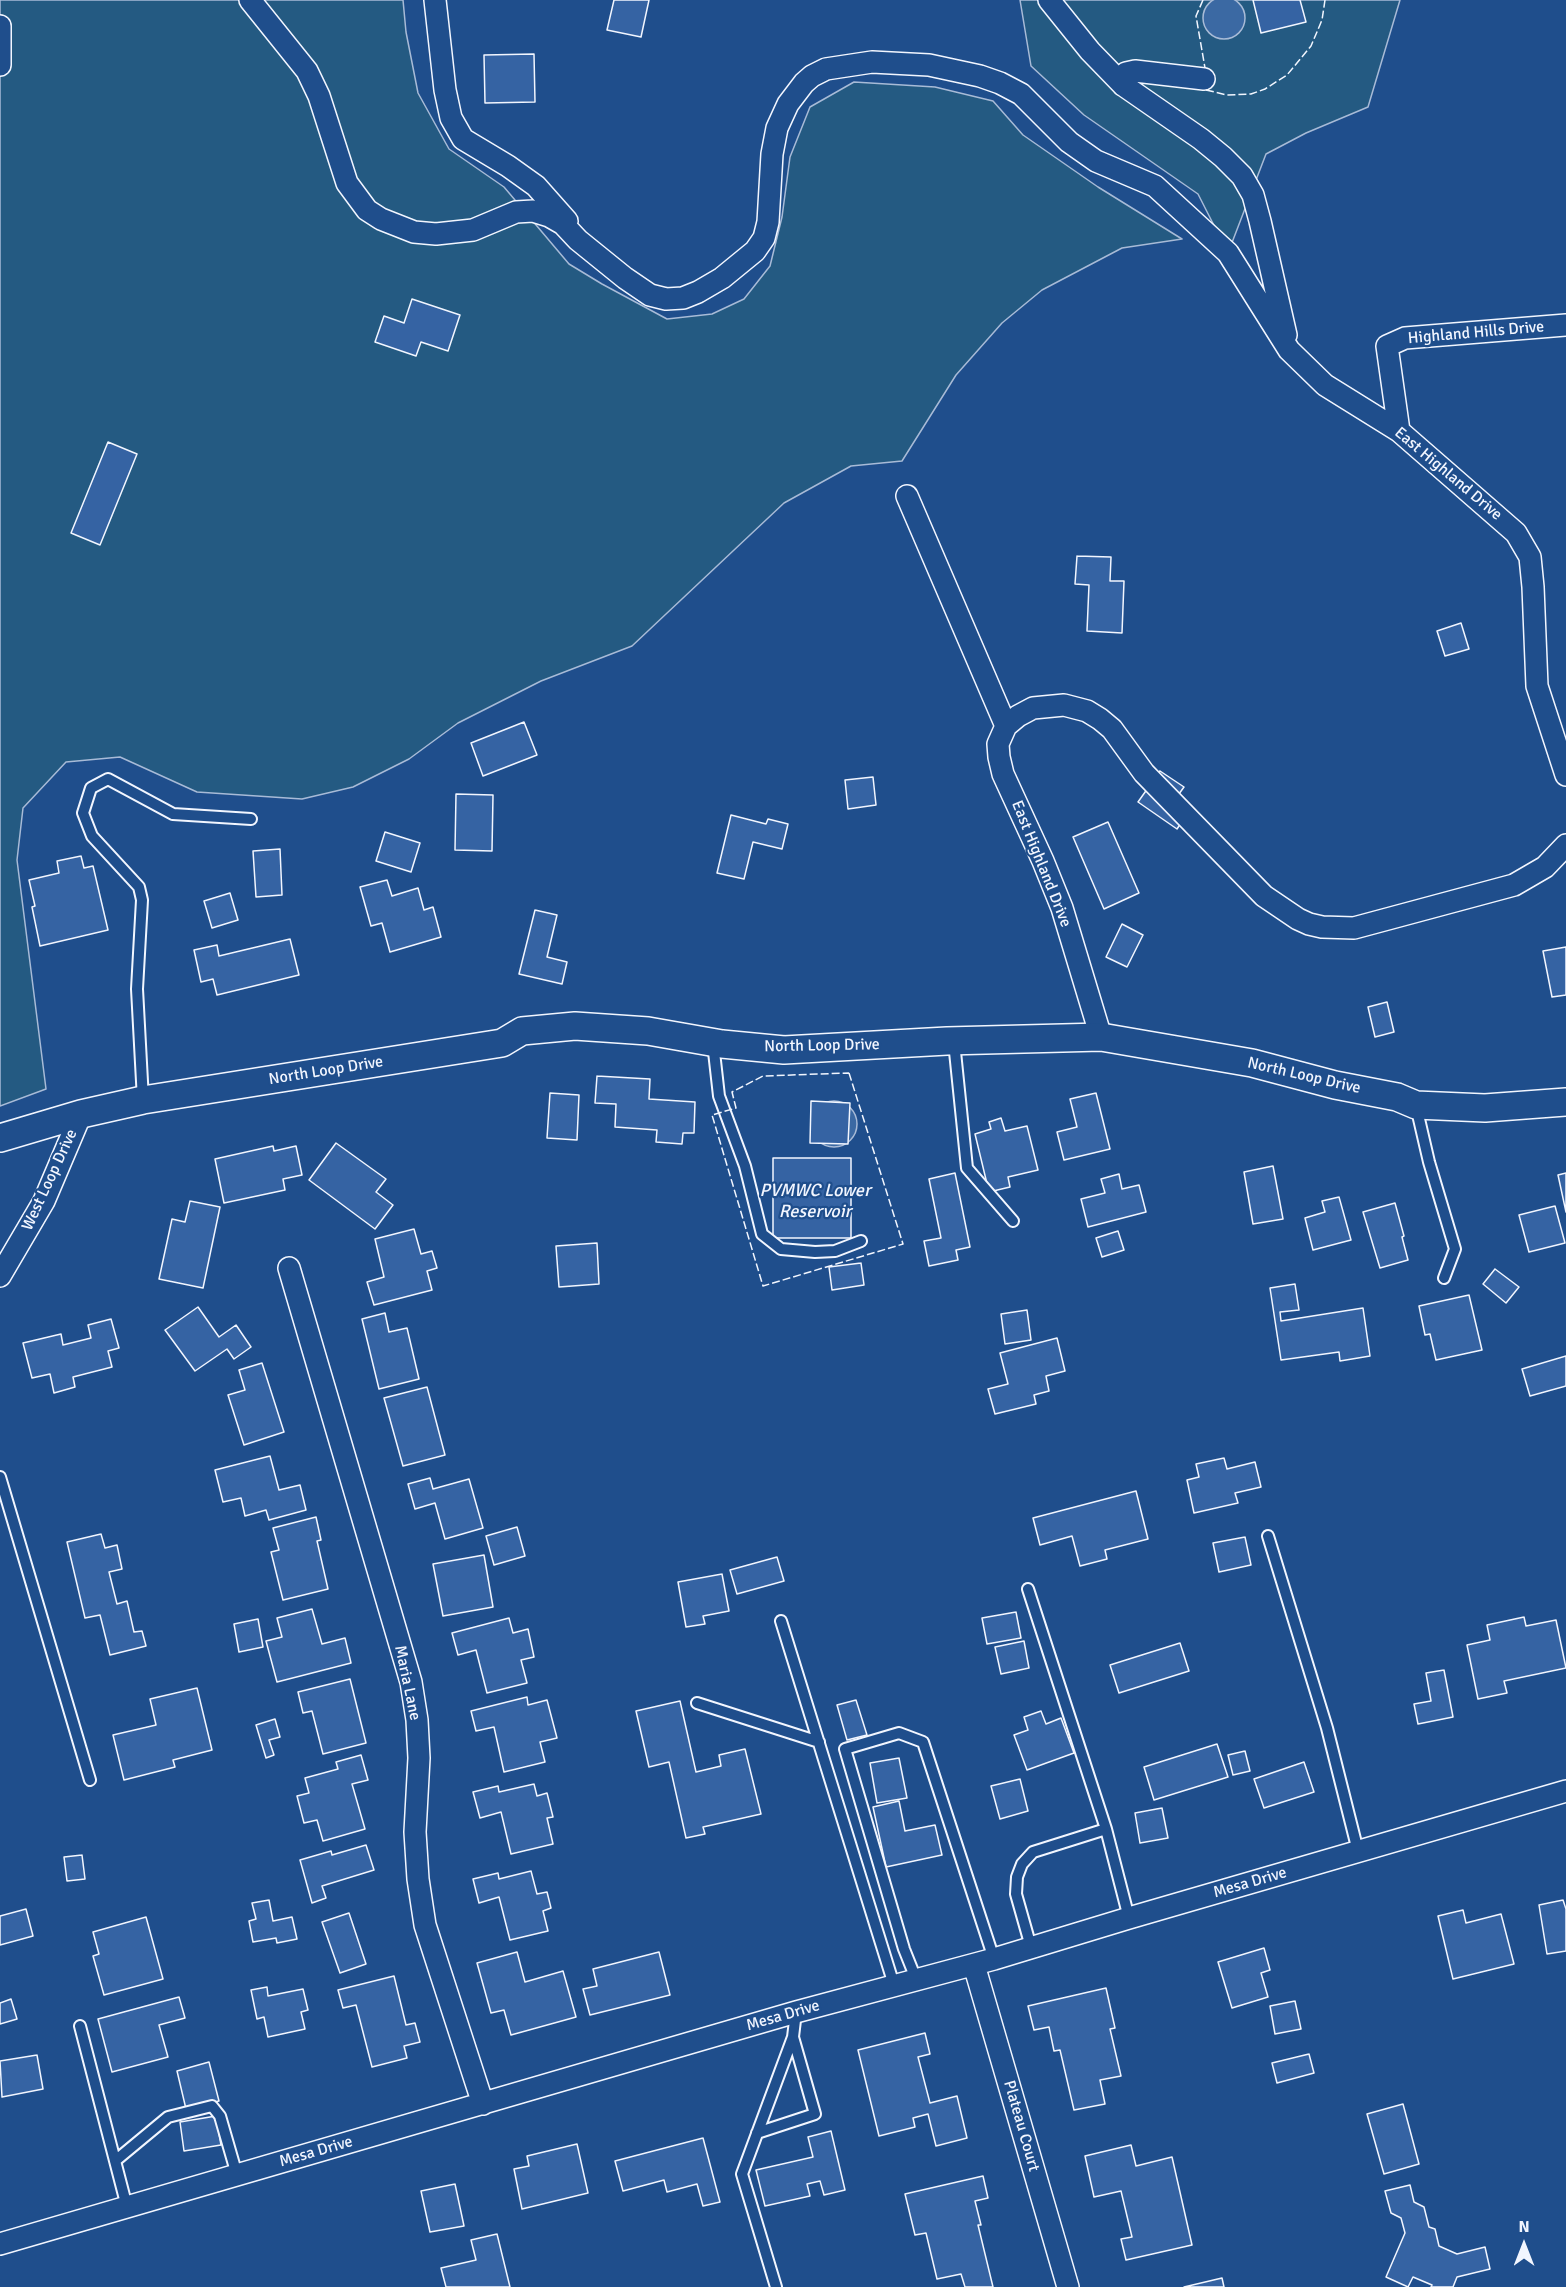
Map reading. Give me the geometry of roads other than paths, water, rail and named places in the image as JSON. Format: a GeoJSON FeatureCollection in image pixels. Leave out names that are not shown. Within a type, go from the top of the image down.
{"type":"FeatureCollection","features":[{"type":"Feature","properties":{"kind":"street","name":"East Highland Drive"},"geometry":{"type":"LineString","coordinates":[[250,0],[307,71],[320,96],[347,183],[367,210],[381,219],[414,232],[436,234],[473,230],[516,212],[533,211],[549,216],[562,224],[625,278],[650,295],[666,299],[683,298],[698,292],[722,278],[755,251],[764,238],[768,222],[772,154],[777,128],[788,104],[804,83],[826,69],[846,64],[872,62],[929,65],[980,76],[1021,94],[1069,142],[1096,161],[1155,186],[1228,253],[1289,350],[1325,386],[1399,431],[1516,533],[1530,557],[1537,686],[1566,775]]}},
{"type":"Feature","properties":{"kind":"street"},"geometry":{"type":"LineString","coordinates":[[435,0],[445,90],[451,118],[463,139],[536,186],[596,253]]}},
{"type":"Feature","properties":{"kind":"street"},"geometry":{"type":"LineString","coordinates":[[1049,0],[1090,51],[1124,85],[1201,139],[1242,176],[1253,195],[1289,350]]}},
{"type":"Feature","properties":{"kind":"street"},"geometry":{"type":"LineString","coordinates":[[0,26],[0,65]]}},
{"type":"Feature","properties":{"kind":"street"},"geometry":{"type":"LineString","coordinates":[[1124,85],[1126,73],[1135,71],[1204,79]]}},
{"type":"Feature","properties":{"kind":"street","name":"Highland Hills Drive"},"geometry":{"type":"LineString","coordinates":[[1399,431],[1388,346],[1406,338],[1566,325]]}},
{"type":"Feature","properties":{"kind":"street"},"geometry":{"type":"LineString","coordinates":[[907,496],[1006,726],[1018,716],[1040,706],[1064,705],[1087,711],[1100,719],[1112,729],[1144,773],[1264,896],[1298,919],[1322,927],[1354,928],[1514,885],[1545,867],[1566,845]]}},
{"type":"Feature","properties":{"kind":"street","name":"East Highland Drive"},"geometry":{"type":"LineString","coordinates":[[1006,726],[998,744],[1003,774],[1062,908],[1101,1037]]}},
{"type":"Feature","properties":{"kind":"street","name":"North Loop Drive"},"geometry":{"type":"LineString","coordinates":[[0,1138],[81,1114],[143,1100],[502,1043],[522,1031],[575,1026],[648,1031],[713,1042],[784,1050],[954,1041],[1101,1037],[1252,1063],[1335,1085],[1397,1097],[1416,1106],[1485,1108],[1566,1102]]}},
{"type":"Feature","properties":{"kind":"street","name":"West Loop Drive"},"geometry":{"type":"LineString","coordinates":[[0,1276],[44,1201],[81,1114]]}},
{"type":"Feature","properties":{"kind":"street","name":"Maria Lane"},"geometry":{"type":"LineString","coordinates":[[289,1268],[411,1682],[417,1720],[419,1758],[415,1832],[418,1879],[425,1924],[483,2104]]}},
{"type":"Feature","properties":{"kind":"street","name":"Mesa Drive"},"geometry":{"type":"LineString","coordinates":[[0,2244],[796,2012],[984,1962],[1566,1791]]}},
{"type":"Feature","properties":{"kind":"street","name":"Plateau Court"},"geometry":{"type":"LineString","coordinates":[[984,1962],[1068,2287]]}},
{"type":"Feature","properties":{"kind":"lane"},"geometry":{"type":"LineString","coordinates":[[143,1100],[137,989],[142,900],[139,887],[92,836],[83,813],[91,788],[108,779],[173,814],[251,819]]}},
{"type":"Feature","properties":{"kind":"lane"},"geometry":{"type":"LineString","coordinates":[[954,1041],[967,1168],[1013,1221]]}},
{"type":"Feature","properties":{"kind":"lane"},"geometry":{"type":"LineString","coordinates":[[713,1042],[719,1096],[744,1166],[762,1234],[781,1249],[815,1252],[835,1251],[861,1241]]}},
{"type":"Feature","properties":{"kind":"lane"},"geometry":{"type":"LineString","coordinates":[[1416,1106],[1429,1162],[1455,1249],[1444,1278]]}},
{"type":"Feature","properties":{"kind":"lane"},"geometry":{"type":"LineString","coordinates":[[0,1477],[90,1780]]}},
{"type":"Feature","properties":{"kind":"lane"},"geometry":{"type":"LineString","coordinates":[[1268,1536],[1327,1728],[1358,1851]]}},
{"type":"Feature","properties":{"kind":"lane"},"geometry":{"type":"LineString","coordinates":[[1028,1589],[1106,1829],[1129,1918]]}},
{"type":"Feature","properties":{"kind":"lane"},"geometry":{"type":"LineString","coordinates":[[781,1621],[894,1985]]}},
{"type":"Feature","properties":{"kind":"lane"},"geometry":{"type":"LineString","coordinates":[[697,1703],[819,1742]]}},
{"type":"Feature","properties":{"kind":"lane"},"geometry":{"type":"LineString","coordinates":[[916,1979],[904,1949],[845,1749],[899,1733],[923,1742],[984,1962]]}},
{"type":"Feature","properties":{"kind":"lane"},"geometry":{"type":"LineString","coordinates":[[1031,1947],[1016,1894],[1017,1876],[1022,1864],[1033,1852],[1106,1829]]}},
{"type":"Feature","properties":{"kind":"lane"},"geometry":{"type":"LineString","coordinates":[[776,2287],[742,2174],[793,2037],[796,2012]]}},
{"type":"Feature","properties":{"kind":"lane"},"geometry":{"type":"LineString","coordinates":[[80,2026],[127,2207]]}},
{"type":"Feature","properties":{"kind":"lane"},"geometry":{"type":"LineString","coordinates":[[757,2133],[815,2114],[793,2037]]}},
{"type":"Feature","properties":{"kind":"lane"},"geometry":{"type":"LineString","coordinates":[[115,2161],[168,2117],[212,2106],[220,2116],[237,2175]]}},
{"type":"Feature","properties":{"kind":"water label","name":"PVMWC Lower Reservoir"},"geometry":{"type":"Point","coordinates":[815,1201]}}]}
